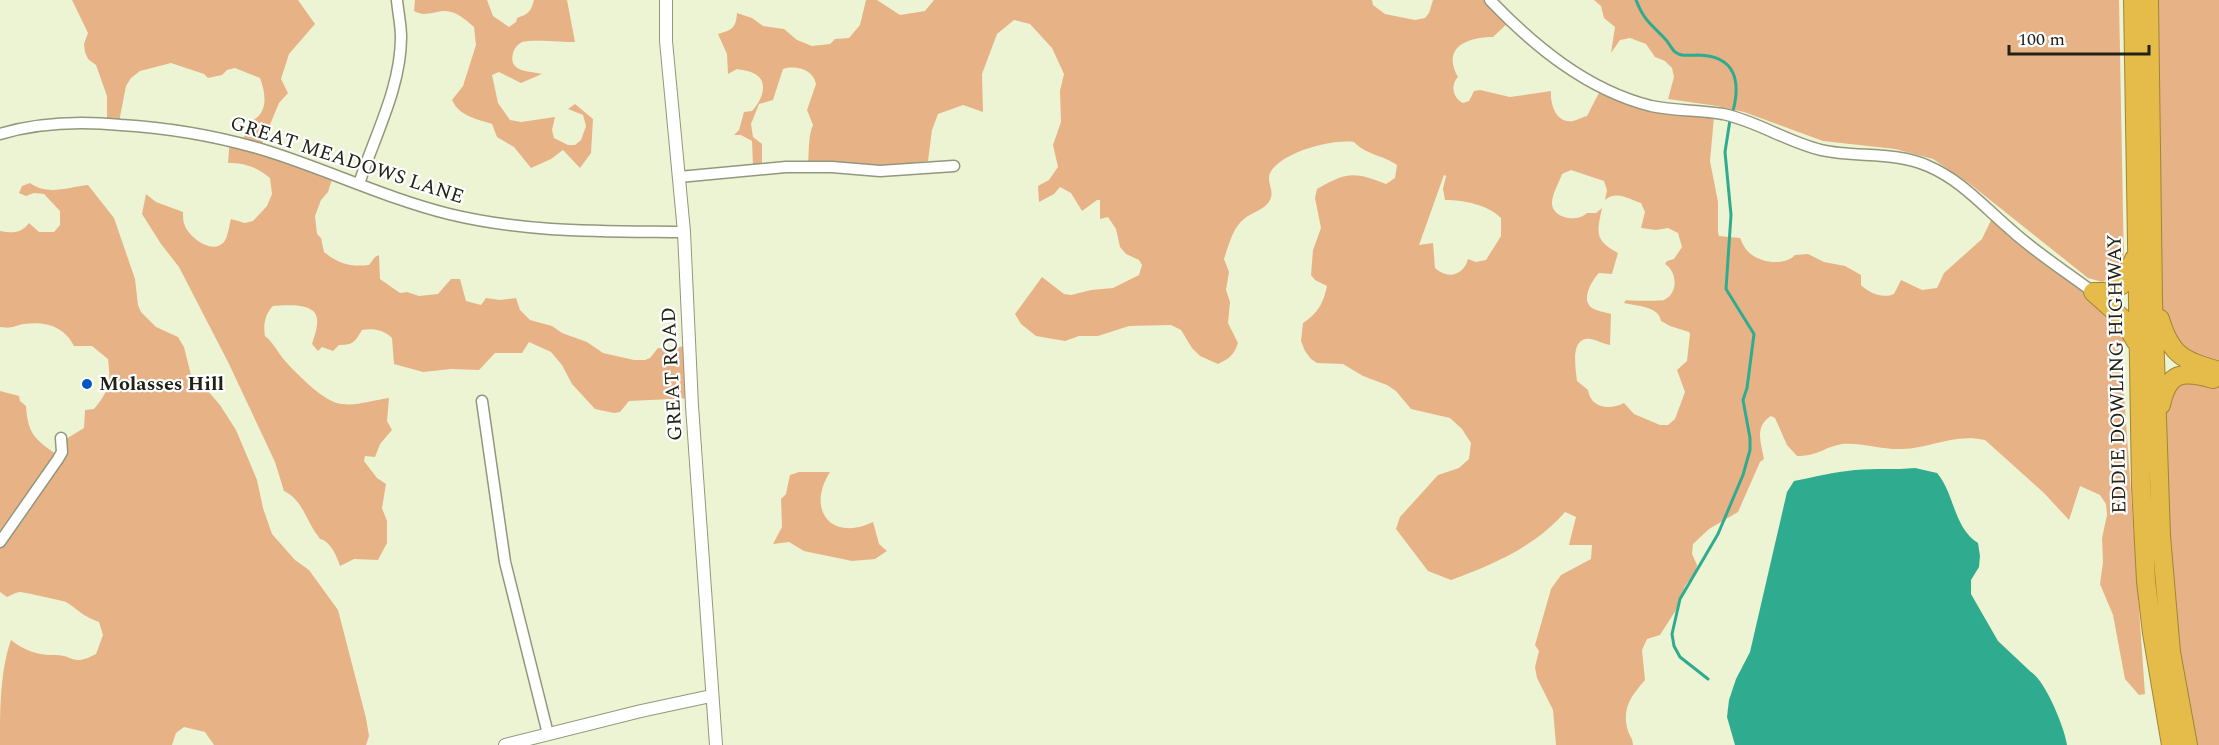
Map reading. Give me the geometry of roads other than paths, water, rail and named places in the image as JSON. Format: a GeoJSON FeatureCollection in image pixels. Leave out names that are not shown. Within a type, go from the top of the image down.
{"type":"FeatureCollection","features":[{"type":"Feature","properties":{"kind":"highway","name":"EDDIE DOWLING HIGHWAY"},"geometry":{"type":"LineString","coordinates":[[2133,0],[2141,486],[2146,580],[2158,680],[2171,745]]}},
{"type":"Feature","properties":{"kind":"highway","name":"EDDIE DOWLING HIGHWAY"},"geometry":{"type":"LineString","coordinates":[[2149,0],[2156,427],[2166,613],[2179,703],[2188,745]]}},
{"type":"Feature","properties":{"kind":"highway"},"geometry":{"type":"LineString","coordinates":[[2093,292],[2107,292],[2122,285],[2136,255]]}},
{"type":"Feature","properties":{"kind":"highway"},"geometry":{"type":"LineString","coordinates":[[2093,292],[2122,318],[2138,346]]}},
{"type":"Feature","properties":{"kind":"highway"},"geometry":{"type":"LineString","coordinates":[[2154,299],[2165,337],[2176,353],[2216,380]]}},
{"type":"Feature","properties":{"kind":"highway"},"geometry":{"type":"LineString","coordinates":[[2156,427],[2165,389],[2170,381],[2185,374],[2195,374],[2216,380]]}},
{"type":"Feature","properties":{"kind":"street"},"geometry":{"type":"LineString","coordinates":[[359,184],[390,100],[397,72],[401,35],[396,0]]}},
{"type":"Feature","properties":{"kind":"street","name":"GREAT ROAD"},"geometry":{"type":"LineString","coordinates":[[666,0],[666,41],[684,231],[692,406],[716,745]]}},
{"type":"Feature","properties":{"kind":"street"},"geometry":{"type":"LineString","coordinates":[[1490,0],[1533,43],[1604,89],[1652,106],[1722,114],[1822,150],[1904,159],[1929,166],[1952,177],[2010,230],[2093,292]]}},
{"type":"Feature","properties":{"kind":"street","name":"GREAT MEADOWS LANE"},"geometry":{"type":"LineString","coordinates":[[0,134],[31,125],[53,123],[101,123],[155,127],[198,134],[255,148],[432,209],[506,226],[554,230],[684,231]]}},
{"type":"Feature","properties":{"kind":"street"},"geometry":{"type":"LineString","coordinates":[[679,177],[786,167],[832,167],[880,171],[954,166]]}},
{"type":"Feature","properties":{"kind":"street"},"geometry":{"type":"LineString","coordinates":[[482,401],[505,562],[548,734]]}},
{"type":"Feature","properties":{"kind":"street"},"geometry":{"type":"LineString","coordinates":[[0,542],[58,459],[62,452],[61,438]]}},
{"type":"Feature","properties":{"kind":"street"},"geometry":{"type":"LineString","coordinates":[[505,745],[711,696]]}},
{"type":"Feature","properties":{"kind":"water"},"geometry":{"type":"Polygon","coordinates":[[[1915,468],[1937,473],[1943,481],[1964,528],[1978,543],[1979,567],[1971,580],[1971,594],[1998,641],[2042,684],[2058,717],[2067,745],[1735,745],[1727,717],[1729,700],[1736,679],[1750,652],[1787,492],[1794,481],[1855,470],[1915,468]]]}},
{"type":"Feature","properties":{"kind":"waterway"},"geometry":{"type":"LineString","coordinates":[[1636,0],[1646,19],[1675,52],[1683,55],[1710,56],[1727,65],[1735,80],[1733,111]]}},
{"type":"Feature","properties":{"kind":"waterway"},"geometry":{"type":"LineString","coordinates":[[1708,679],[1680,657],[1674,646],[1672,634],[1680,599],[1718,534],[1743,475],[1750,450],[1743,400],[1747,388],[1754,334],[1726,289],[1731,215],[1725,152],[1730,120]]}},
{"type":"Feature","properties":{"kind":"place","name":"Molasses Hill"},"geometry":{"type":"Point","coordinates":[87,384]}}]}
